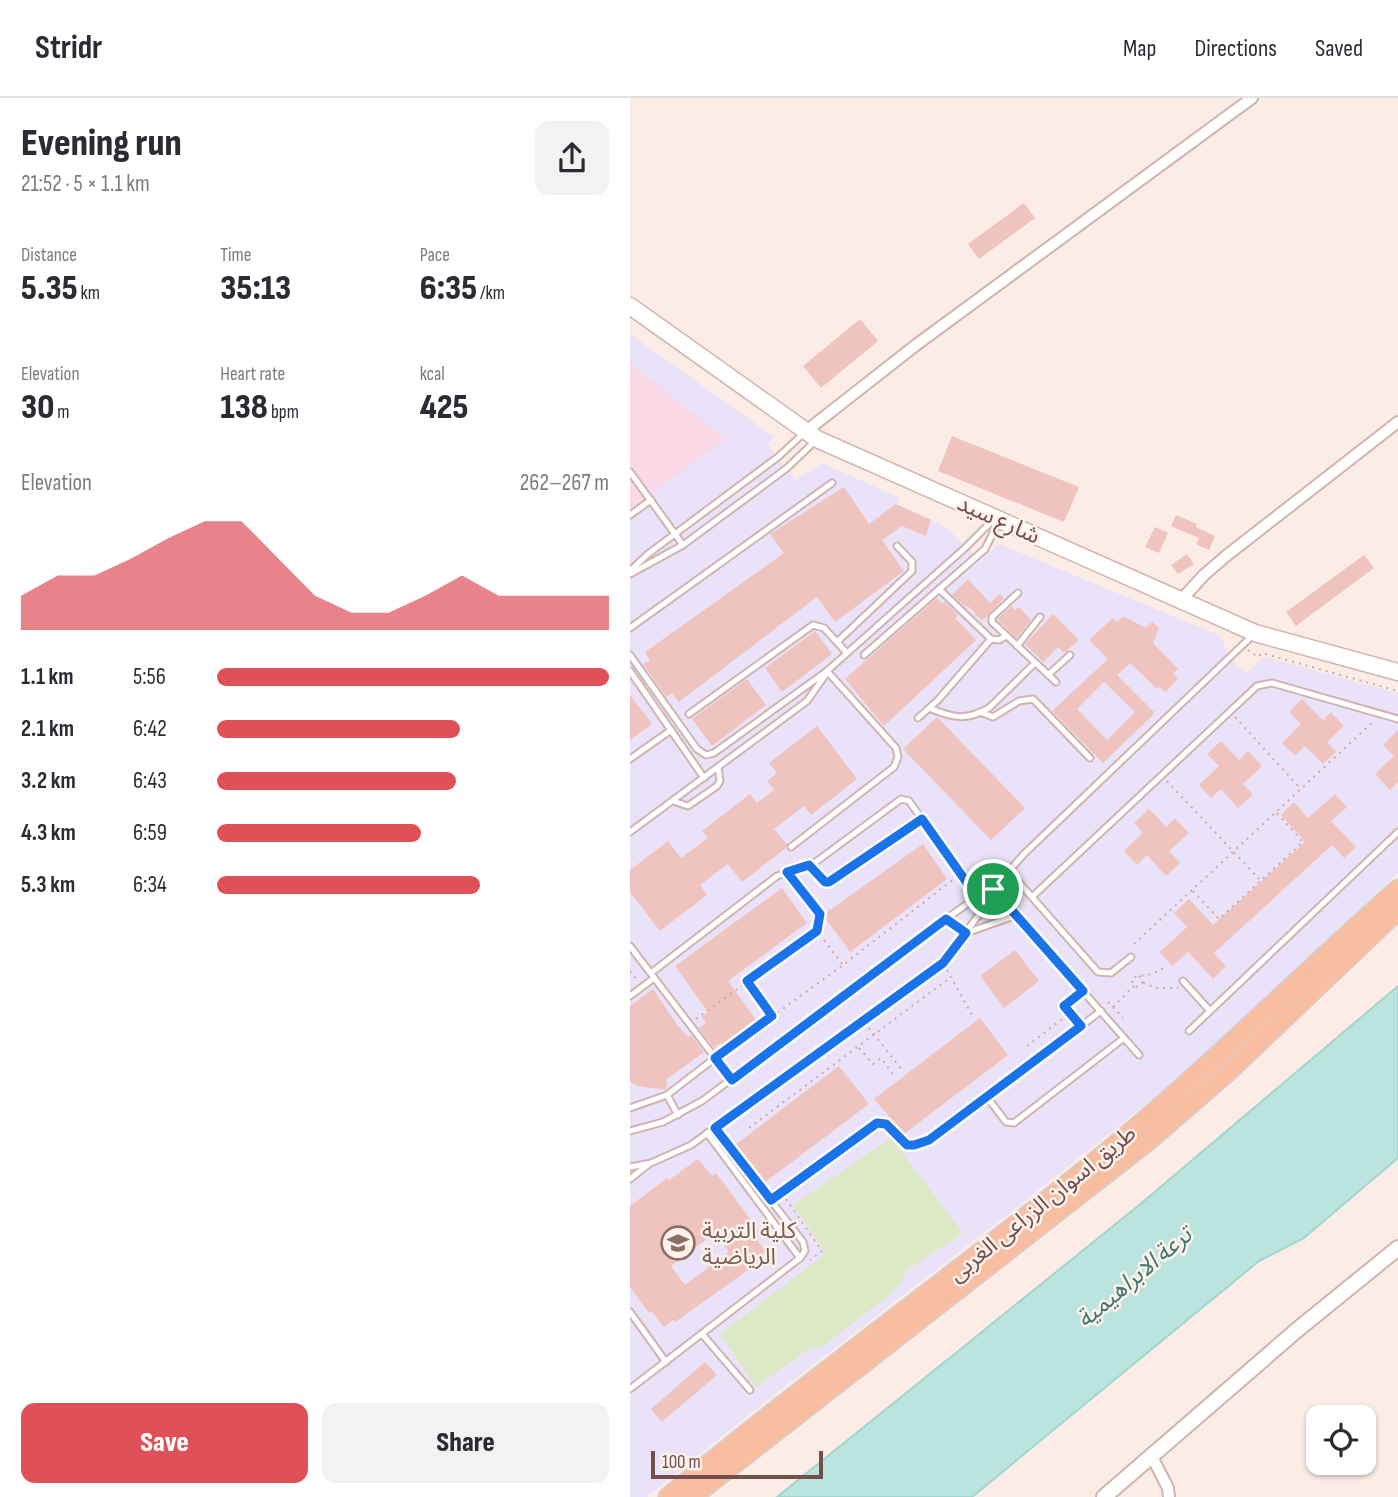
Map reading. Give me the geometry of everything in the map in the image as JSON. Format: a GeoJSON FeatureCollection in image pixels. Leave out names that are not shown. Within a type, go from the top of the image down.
{"type":"FeatureCollection","features":[{"type":"Feature","properties":{"kind":"main road","name":"شارع سيد"},"geometry":{"type":"LineString","coordinates":[[630,306],[811,436],[1255,632],[1398,672]]}},
{"type":"Feature","properties":{"kind":"main road","name":"طريق اسوان الزراعى الغربى"},"geometry":{"type":"LineString","coordinates":[[668,1497],[765,1418],[1103,1156],[1208,1066],[1398,889]]}},
{"type":"Feature","properties":{"kind":"main road","name":"طريق اسوان الزراعى الغربى"},"geometry":{"type":"LineString","coordinates":[[692,1497],[1147,1142],[1229,1071],[1398,910]]}},
{"type":"Feature","properties":{"kind":"street"},"geometry":{"type":"LineString","coordinates":[[811,436],[823,420],[907,352],[1252,98]]}},
{"type":"Feature","properties":{"kind":"street"},"geometry":{"type":"LineString","coordinates":[[1182,599],[1226,556],[1398,422]]}},
{"type":"Feature","properties":{"kind":"street"},"geometry":{"type":"LineString","coordinates":[[1104,1497],[1297,1330],[1398,1248]]}},
{"type":"Feature","properties":{"kind":"street"},"geometry":{"type":"LineString","coordinates":[[1152,1457],[1168,1488],[1169,1497]]}},
{"type":"Feature","properties":{"kind":"lane"},"geometry":{"type":"LineString","coordinates":[[630,572],[675,534],[811,436]]}},
{"type":"Feature","properties":{"kind":"lane"},"geometry":{"type":"LineString","coordinates":[[630,572],[683,545],[770,481],[811,436]]}},
{"type":"Feature","properties":{"kind":"lane"},"geometry":{"type":"LineString","coordinates":[[761,470],[770,481]]}},
{"type":"Feature","properties":{"kind":"lane"},"geometry":{"type":"LineString","coordinates":[[630,472],[683,545]]}},
{"type":"Feature","properties":{"kind":"lane"},"geometry":{"type":"LineString","coordinates":[[630,628],[832,483]]}},
{"type":"Feature","properties":{"kind":"lane"},"geometry":{"type":"LineString","coordinates":[[630,515],[651,500]]}},
{"type":"Feature","properties":{"kind":"lane"},"geometry":{"type":"LineString","coordinates":[[708,510],[716,520]]}},
{"type":"Feature","properties":{"kind":"lane"},"geometry":{"type":"LineString","coordinates":[[864,655],[985,549],[997,518]]}},
{"type":"Feature","properties":{"kind":"lane"},"geometry":{"type":"LineString","coordinates":[[630,655],[697,749],[706,755],[714,753],[827,671],[997,518]]}},
{"type":"Feature","properties":{"kind":"lane"},"geometry":{"type":"LineString","coordinates":[[837,642],[912,571],[912,562],[897,546]]}},
{"type":"Feature","properties":{"kind":"lane"},"geometry":{"type":"LineString","coordinates":[[939,589],[991,639],[1006,636]]}},
{"type":"Feature","properties":{"kind":"lane"},"geometry":{"type":"LineString","coordinates":[[1017,593],[992,618],[992,622],[1056,682]]}},
{"type":"Feature","properties":{"kind":"lane"},"geometry":{"type":"LineString","coordinates":[[1017,646],[1040,617]]}},
{"type":"Feature","properties":{"kind":"lane"},"geometry":{"type":"LineString","coordinates":[[689,714],[809,626],[820,625],[847,653]]}},
{"type":"Feature","properties":{"kind":"lane"},"geometry":{"type":"LineString","coordinates":[[630,1131],[678,1115],[732,1080],[946,919],[993,889],[1255,632]]}},
{"type":"Feature","properties":{"kind":"lane"},"geometry":{"type":"LineString","coordinates":[[918,718],[991,639]]}},
{"type":"Feature","properties":{"kind":"lane"},"geometry":{"type":"LineString","coordinates":[[1048,675],[1070,655]]}},
{"type":"Feature","properties":{"kind":"lane"},"geometry":{"type":"LineString","coordinates":[[929,708],[951,717],[980,712],[989,708],[1035,663]]}},
{"type":"Feature","properties":{"kind":"lane"},"geometry":{"type":"LineString","coordinates":[[630,671],[704,778]]}},
{"type":"Feature","properties":{"kind":"lane"},"geometry":{"type":"LineString","coordinates":[[630,832],[807,701],[827,671]]}},
{"type":"Feature","properties":{"kind":"lane"},"geometry":{"type":"LineString","coordinates":[[791,847],[897,762],[896,748],[827,671]]}},
{"type":"Feature","properties":{"kind":"lane"},"geometry":{"type":"LineString","coordinates":[[1032,897],[1257,686],[1272,682],[1398,719]]}},
{"type":"Feature","properties":{"kind":"lane"},"geometry":{"type":"LineString","coordinates":[[980,712],[993,717],[1020,701],[1033,699],[1090,758]]}},
{"type":"Feature","properties":{"kind":"lane"},"geometry":{"type":"LineString","coordinates":[[630,760],[671,730]]}},
{"type":"Feature","properties":{"kind":"lane"},"geometry":{"type":"LineString","coordinates":[[673,801],[691,806],[718,786],[719,767]]}},
{"type":"Feature","properties":{"kind":"lane"},"geometry":{"type":"LineString","coordinates":[[630,996],[777,876],[809,865],[901,799],[909,801],[977,897]]}},
{"type":"Feature","properties":{"kind":"lane"},"geometry":{"type":"LineString","coordinates":[[809,865],[825,882],[829,882],[922,819]]}},
{"type":"Feature","properties":{"kind":"lane"},"geometry":{"type":"LineString","coordinates":[[1189,1031],[1398,832]]}},
{"type":"Feature","properties":{"kind":"lane"},"geometry":{"type":"LineString","coordinates":[[1009,871],[1098,972],[1111,973],[1131,957]]}},
{"type":"Feature","properties":{"kind":"lane"},"geometry":{"type":"LineString","coordinates":[[993,889],[1139,1055]]}},
{"type":"Feature","properties":{"kind":"lane"},"geometry":{"type":"LineString","coordinates":[[630,1167],[651,1163],[681,1150],[715,1128],[943,963],[989,901],[993,889]]}},
{"type":"Feature","properties":{"kind":"lane"},"geometry":{"type":"LineString","coordinates":[[966,933],[1017,915]]}},
{"type":"Feature","properties":{"kind":"lane"},"geometry":{"type":"LineString","coordinates":[[946,919],[966,933]]}},
{"type":"Feature","properties":{"kind":"lane"},"geometry":{"type":"LineString","coordinates":[[630,946],[732,1080]]}},
{"type":"Feature","properties":{"kind":"lane"},"geometry":{"type":"LineString","coordinates":[[1184,983],[1210,1011]]}},
{"type":"Feature","properties":{"kind":"lane"},"geometry":{"type":"LineString","coordinates":[[771,1200],[874,1124],[886,1124],[907,1145],[929,1140],[1101,1011]]}},
{"type":"Feature","properties":{"kind":"lane"},"geometry":{"type":"LineString","coordinates":[[987,1097],[1006,1122],[1014,1123],[1124,1038]]}},
{"type":"Feature","properties":{"kind":"lane"},"geometry":{"type":"LineString","coordinates":[[630,1108],[667,1095],[715,1058]]}},
{"type":"Feature","properties":{"kind":"lane"},"geometry":{"type":"LineString","coordinates":[[667,1095],[678,1115]]}},
{"type":"Feature","properties":{"kind":"lane"},"geometry":{"type":"LineString","coordinates":[[630,1389],[800,1258],[805,1251],[803,1242],[715,1128]]}},
{"type":"Feature","properties":{"kind":"lane"},"geometry":{"type":"LineString","coordinates":[[707,1133],[800,1258]]}},
{"type":"Feature","properties":{"kind":"lane"},"geometry":{"type":"LineString","coordinates":[[630,1179],[651,1163]]}},
{"type":"Feature","properties":{"kind":"lane"},"geometry":{"type":"LineString","coordinates":[[630,1312],[666,1362]]}},
{"type":"Feature","properties":{"kind":"lane"},"geometry":{"type":"LineString","coordinates":[[702,1334],[750,1390]]}},
{"type":"Feature","properties":{"kind":"path"},"geometry":{"type":"LineString","coordinates":[[1242,646],[1258,657],[1262,653],[1398,691]]}},
{"type":"Feature","properties":{"kind":"path"},"geometry":{"type":"LineString","coordinates":[[1229,712],[1301,789]]}},
{"type":"Feature","properties":{"kind":"path"},"geometry":{"type":"LineString","coordinates":[[1134,944],[1381,715]]}},
{"type":"Feature","properties":{"kind":"path"},"geometry":{"type":"LineString","coordinates":[[1161,775],[1261,880]]}},
{"type":"Feature","properties":{"kind":"path"},"geometry":{"type":"LineString","coordinates":[[1192,890],[1219,919],[1303,842],[1276,812]]}},
{"type":"Feature","properties":{"kind":"path"},"geometry":{"type":"LineString","coordinates":[[689,1024],[817,931],[820,914],[787,872]]}},
{"type":"Feature","properties":{"kind":"path"},"geometry":{"type":"LineString","coordinates":[[715,1058],[843,965],[954,880],[954,876]]}},
{"type":"Feature","properties":{"kind":"path"},"geometry":{"type":"LineString","coordinates":[[817,931],[843,965]]}},
{"type":"Feature","properties":{"kind":"path"},"geometry":{"type":"LineString","coordinates":[[1134,986],[1133,979],[1164,968]]}},
{"type":"Feature","properties":{"kind":"path"},"geometry":{"type":"LineString","coordinates":[[630,971],[642,987]]}},
{"type":"Feature","properties":{"kind":"path"},"geometry":{"type":"LineString","coordinates":[[948,973],[972,1015]]}},
{"type":"Feature","properties":{"kind":"path"},"geometry":{"type":"LineString","coordinates":[[1139,976],[1143,982],[1164,989],[1184,983]]}},
{"type":"Feature","properties":{"kind":"path"},"geometry":{"type":"LineString","coordinates":[[750,1128],[951,977]]}},
{"type":"Feature","properties":{"kind":"path"},"geometry":{"type":"LineString","coordinates":[[747,981],[772,1016]]}},
{"type":"Feature","properties":{"kind":"path"},"geometry":{"type":"LineString","coordinates":[[1113,1007],[1134,986],[1140,986],[1143,982]]}},
{"type":"Feature","properties":{"kind":"path"},"geometry":{"type":"LineString","coordinates":[[1081,1026],[1064,1006],[1083,991]]}},
{"type":"Feature","properties":{"kind":"path"},"geometry":{"type":"LineString","coordinates":[[1108,1002],[1123,1018]]}},
{"type":"Feature","properties":{"kind":"path"},"geometry":{"type":"LineString","coordinates":[[1027,1046],[1070,1013]]}},
{"type":"Feature","properties":{"kind":"path"},"geometry":{"type":"LineString","coordinates":[[870,1030],[902,1070]]}},
{"type":"Feature","properties":{"kind":"path"},"geometry":{"type":"LineString","coordinates":[[858,1047],[873,1064],[881,1058],[895,1077]]}},
{"type":"Feature","properties":{"kind":"shaded area"},"geometry":{"type":"Polygon","coordinates":[[[630,334],[774,437],[768,444],[796,480],[822,463],[900,498],[897,505],[946,527],[980,560],[999,544],[1221,636],[1229,658],[1246,674],[1264,657],[1398,693],[1398,873],[1160,1093],[647,1497],[630,1497],[630,334]]]}},
{"type":"Feature","properties":{"kind":"shaded area"},"geometry":{"type":"Polygon","coordinates":[[[630,363],[726,439],[630,509],[630,363]]]}},
{"type":"Feature","properties":{"kind":"green space"},"geometry":{"type":"Polygon","coordinates":[[[891,1138],[963,1233],[904,1272],[902,1283],[887,1297],[820,1348],[811,1347],[756,1387],[720,1334],[824,1255],[823,1249],[793,1205],[891,1138]]]}},
{"type":"Feature","properties":{"kind":"water","name":"ترعة الابراهيمية"},"geometry":{"type":"Polygon","coordinates":[[[1398,986],[1398,1158],[1304,1238],[1259,1261],[972,1497],[777,1497],[1138,1206],[1398,986]]]}},
{"type":"Feature","properties":{"kind":"building"},"geometry":{"type":"Polygon","coordinates":[[[1024,203],[1035,218],[979,259],[968,244],[1024,203]]]}},
{"type":"Feature","properties":{"kind":"building"},"geometry":{"type":"Polygon","coordinates":[[[860,319],[878,341],[821,388],[803,366],[860,319]]]}},
{"type":"Feature","properties":{"kind":"building"},"geometry":{"type":"Polygon","coordinates":[[[952,436],[1079,487],[1064,522],[938,471],[952,436]]]}},
{"type":"Feature","properties":{"kind":"building"},"geometry":{"type":"Polygon","coordinates":[[[844,487],[869,524],[896,504],[931,520],[926,536],[902,526],[882,540],[904,571],[835,622],[817,597],[679,702],[672,693],[666,697],[643,664],[650,660],[645,652],[784,553],[770,534],[844,487]]]}},
{"type":"Feature","properties":{"kind":"building"},"geometry":{"type":"Polygon","coordinates":[[[1176,515],[1215,536],[1209,550],[1196,544],[1199,538],[1171,526],[1176,515]]]}},
{"type":"Feature","properties":{"kind":"building"},"geometry":{"type":"Polygon","coordinates":[[[1155,527],[1168,533],[1159,553],[1145,547],[1155,527]]]}},
{"type":"Feature","properties":{"kind":"building"},"geometry":{"type":"Polygon","coordinates":[[[1187,554],[1194,564],[1178,574],[1171,565],[1187,554]]]}},
{"type":"Feature","properties":{"kind":"building"},"geometry":{"type":"Polygon","coordinates":[[[1364,555],[1374,568],[1296,626],[1286,612],[1364,555]]]}},
{"type":"Feature","properties":{"kind":"building"},"geometry":{"type":"Polygon","coordinates":[[[968,579],[990,603],[1000,594],[1004,598],[982,621],[968,606],[952,595],[968,579]]]}},
{"type":"Feature","properties":{"kind":"building"},"geometry":{"type":"Polygon","coordinates":[[[937,598],[958,615],[955,618],[976,640],[884,726],[845,679],[937,598]]]}},
{"type":"Feature","properties":{"kind":"building"},"geometry":{"type":"Polygon","coordinates":[[[1012,606],[1015,610],[1019,607],[1031,620],[1016,638],[997,619],[1012,606]]]}},
{"type":"Feature","properties":{"kind":"building"},"geometry":{"type":"Polygon","coordinates":[[[1053,614],[1079,640],[1064,653],[1058,647],[1043,662],[1025,644],[1053,614]]]}},
{"type":"Feature","properties":{"kind":"building"},"geometry":{"type":"Polygon","coordinates":[[[1123,616],[1146,628],[1152,622],[1159,628],[1153,643],[1178,669],[1173,674],[1178,678],[1166,692],[1159,687],[1157,689],[1130,663],[1117,675],[1155,713],[1103,763],[1052,711],[1108,659],[1089,640],[1113,618],[1117,622],[1123,616]],[[1104,682],[1077,709],[1107,740],[1135,712],[1104,682]]]}},
{"type":"Feature","properties":{"kind":"building"},"geometry":{"type":"Polygon","coordinates":[[[815,631],[832,654],[782,692],[765,668],[815,631]]]}},
{"type":"Feature","properties":{"kind":"building"},"geometry":{"type":"Polygon","coordinates":[[[747,679],[766,705],[712,746],[692,719],[747,679]]]}},
{"type":"Feature","properties":{"kind":"building"},"geometry":{"type":"Polygon","coordinates":[[[630,695],[652,724],[630,740],[630,695]]]}},
{"type":"Feature","properties":{"kind":"building"},"geometry":{"type":"Polygon","coordinates":[[[1302,699],[1323,720],[1331,712],[1344,726],[1327,742],[1336,752],[1323,764],[1305,746],[1295,756],[1282,743],[1301,724],[1289,712],[1302,699]]]}},
{"type":"Feature","properties":{"kind":"building"},"geometry":{"type":"Polygon","coordinates":[[[937,717],[1025,808],[991,840],[903,749],[937,717]]]}},
{"type":"Feature","properties":{"kind":"building"},"geometry":{"type":"Polygon","coordinates":[[[817,726],[857,779],[811,815],[804,806],[774,829],[787,844],[786,848],[742,882],[728,864],[700,885],[707,895],[660,931],[630,892],[630,870],[668,841],[681,858],[708,838],[702,831],[750,794],[757,803],[774,790],[767,781],[777,773],[769,763],[817,726]]]}},
{"type":"Feature","properties":{"kind":"building"},"geometry":{"type":"Polygon","coordinates":[[[1398,730],[1398,782],[1390,790],[1375,774],[1394,756],[1383,745],[1398,730]]]}},
{"type":"Feature","properties":{"kind":"building"},"geometry":{"type":"Polygon","coordinates":[[[1221,741],[1239,760],[1248,751],[1262,766],[1243,784],[1253,794],[1238,808],[1221,789],[1211,798],[1199,785],[1219,766],[1207,754],[1221,741]]]}},
{"type":"Feature","properties":{"kind":"building"},"geometry":{"type":"Polygon","coordinates":[[[1335,794],[1347,807],[1331,821],[1356,847],[1344,858],[1332,845],[1214,953],[1226,966],[1213,979],[1188,952],[1172,966],[1160,952],[1187,927],[1174,913],[1189,899],[1213,925],[1305,842],[1281,815],[1294,802],[1308,818],[1335,794]]]}},
{"type":"Feature","properties":{"kind":"building"},"geometry":{"type":"Polygon","coordinates":[[[1149,809],[1166,827],[1175,818],[1189,833],[1169,851],[1180,863],[1166,876],[1147,855],[1137,865],[1124,851],[1143,833],[1134,823],[1149,809]]]}},
{"type":"Feature","properties":{"kind":"building"},"geometry":{"type":"Polygon","coordinates":[[[923,844],[947,879],[850,952],[823,915],[923,844]]]}},
{"type":"Feature","properties":{"kind":"building"},"geometry":{"type":"Polygon","coordinates":[[[782,888],[807,923],[728,981],[760,1025],[726,1049],[721,1043],[714,1048],[699,1028],[706,1023],[702,1017],[708,1012],[675,966],[782,888]]]}},
{"type":"Feature","properties":{"kind":"building"},"geometry":{"type":"Polygon","coordinates":[[[1015,950],[1039,981],[1004,1008],[980,976],[1015,950]]]}},
{"type":"Feature","properties":{"kind":"building"},"geometry":{"type":"Polygon","coordinates":[[[653,989],[678,1026],[688,1037],[691,1035],[704,1052],[667,1079],[666,1090],[638,1086],[630,1082],[630,1006],[653,989]]]}},
{"type":"Feature","properties":{"kind":"building"},"geometry":{"type":"Polygon","coordinates":[[[980,1018],[1008,1055],[904,1134],[874,1099],[980,1018]]]}},
{"type":"Feature","properties":{"kind":"building"},"geometry":{"type":"Polygon","coordinates":[[[839,1066],[869,1104],[764,1183],[735,1145],[839,1066]]]}},
{"type":"Feature","properties":{"kind":"building","name":"كلية التربية الرياضية"},"geometry":{"type":"Polygon","coordinates":[[[698,1159],[712,1176],[716,1173],[760,1232],[755,1236],[766,1252],[760,1256],[762,1260],[664,1327],[651,1311],[649,1313],[630,1287],[630,1206],[667,1178],[669,1180],[698,1159]],[[715,1233],[671,1266],[685,1285],[729,1252],[715,1233]]]}},
{"type":"Feature","properties":{"kind":"building"},"geometry":{"type":"Polygon","coordinates":[[[705,1362],[717,1375],[662,1422],[651,1409],[705,1362]]]}},
{"type":"Feature","properties":{"kind":"place","name":"كلية التربية الرياضية"},"geometry":{"type":"Point","coordinates":[678,1243]}},
{"type":"Feature","properties":{"kind":"route"},"geometry":{"type":"LineString","coordinates":[[922,819],[977,897],[993,889],[1083,991],[1064,1006],[1081,1026],[924,1143],[907,1145],[886,1124],[877,1123],[771,1200],[715,1128],[943,963],[966,933],[946,919],[732,1080],[715,1058],[772,1016],[747,981],[817,931],[820,914],[787,872],[809,865],[827,883],[922,819]]}}]}
